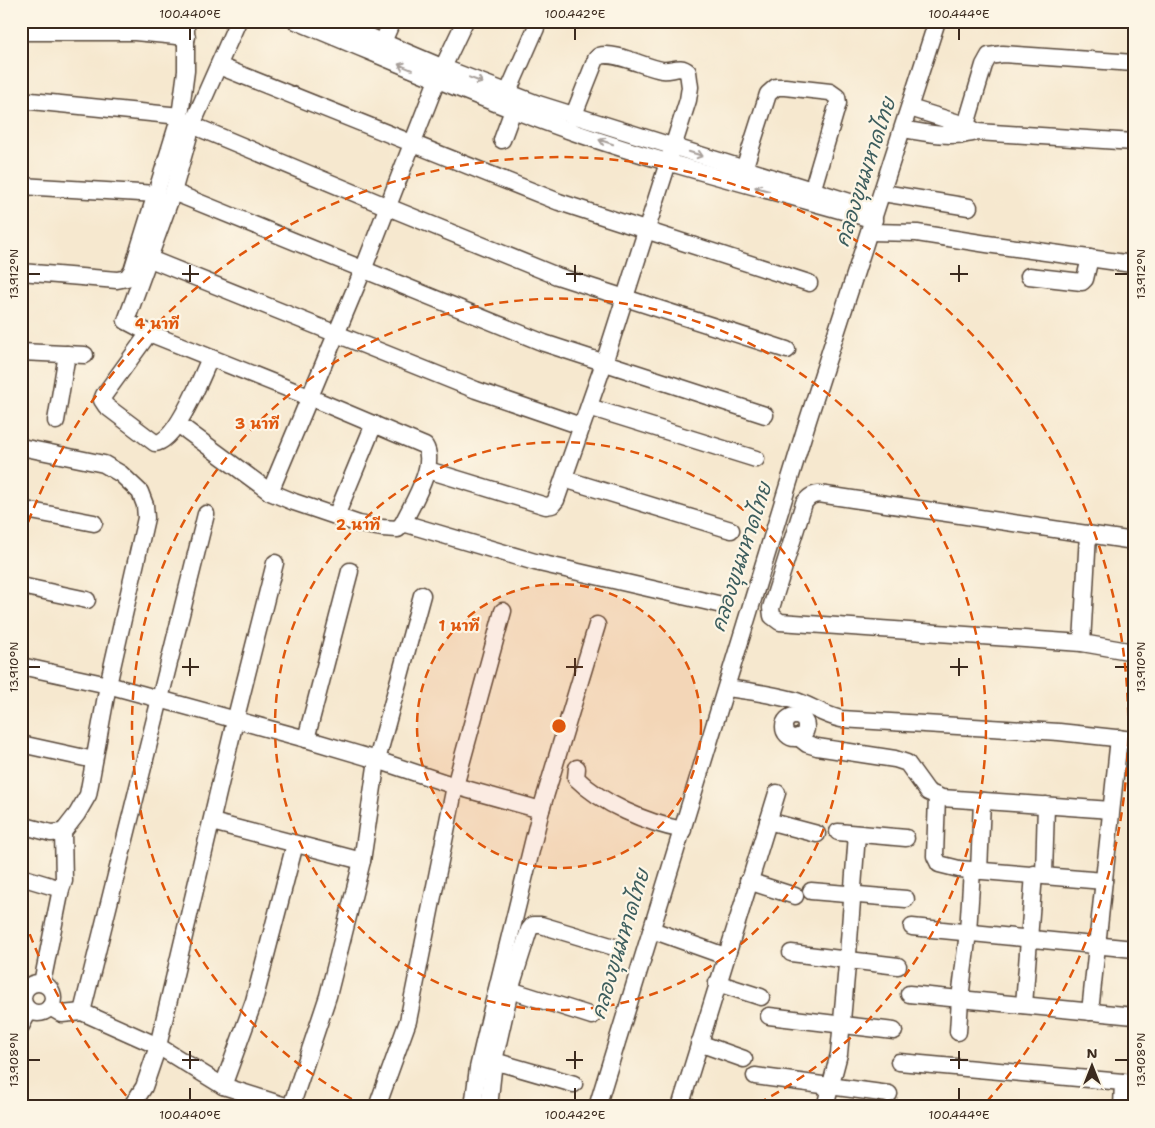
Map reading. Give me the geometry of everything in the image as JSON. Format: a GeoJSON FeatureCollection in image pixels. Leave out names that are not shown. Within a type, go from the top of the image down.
{"type":"FeatureCollection","features":[{"type":"Feature","properties":{"kind":"street"},"geometry":{"type":"LineString","coordinates":[[178,424],[270,492],[358,524],[390,529],[398,528],[404,523],[428,470],[428,456],[425,446],[149,333],[126,321],[150,259],[165,193],[186,120],[219,66],[238,21]]}},
{"type":"Feature","properties":{"kind":"street"},"geometry":{"type":"LineString","coordinates":[[296,21],[352,37],[441,74],[508,92],[670,154],[852,208],[871,218],[917,233],[1132,264]]}},
{"type":"Feature","properties":{"kind":"street"},"geometry":{"type":"LineString","coordinates":[[334,21],[352,37],[383,42],[513,110],[578,134],[744,169],[811,195]]}},
{"type":"Feature","properties":{"kind":"street"},"geometry":{"type":"LineString","coordinates":[[383,42],[392,21]]}},
{"type":"Feature","properties":{"kind":"street"},"geometry":{"type":"LineString","coordinates":[[270,492],[363,270],[412,144],[465,21]]}},
{"type":"Feature","properties":{"kind":"street"},"geometry":{"type":"LineString","coordinates":[[597,1107],[652,930],[679,829],[727,688],[871,218],[883,193],[937,21]]}},
{"type":"Feature","properties":{"kind":"street"},"geometry":{"type":"LineString","coordinates":[[508,92],[536,28]]}},
{"type":"Feature","properties":{"kind":"street"},"geometry":{"type":"LineString","coordinates":[[21,32],[135,32],[186,29],[186,120]]}},
{"type":"Feature","properties":{"kind":"street"},"geometry":{"type":"LineString","coordinates":[[968,131],[986,60],[989,56],[994,54],[1134,63]]}},
{"type":"Feature","properties":{"kind":"street"},"geometry":{"type":"LineString","coordinates":[[428,470],[548,506],[552,506],[556,500],[604,363],[670,154],[690,87],[688,72],[682,68],[662,70],[610,56],[599,56],[596,59],[574,117]]}},
{"type":"Feature","properties":{"kind":"street"},"geometry":{"type":"LineString","coordinates":[[219,66],[559,202],[809,283]]}},
{"type":"Feature","properties":{"kind":"street"},"geometry":{"type":"LineString","coordinates":[[744,169],[768,94],[771,90],[785,87],[830,92],[837,97],[838,103],[811,195]]}},
{"type":"Feature","properties":{"kind":"street"},"geometry":{"type":"LineString","coordinates":[[21,100],[186,120],[388,207],[557,276],[787,350]]}},
{"type":"Feature","properties":{"kind":"street"},"geometry":{"type":"LineString","coordinates":[[910,108],[968,131]]}},
{"type":"Feature","properties":{"kind":"street"},"geometry":{"type":"LineString","coordinates":[[502,140],[513,110]]}},
{"type":"Feature","properties":{"kind":"street"},"geometry":{"type":"LineString","coordinates":[[904,129],[929,134],[968,131],[1134,142]]}},
{"type":"Feature","properties":{"kind":"street"},"geometry":{"type":"LineString","coordinates":[[21,186],[165,193],[534,339],[765,415]]}},
{"type":"Feature","properties":{"kind":"street"},"geometry":{"type":"LineString","coordinates":[[21,272],[116,280],[127,278],[136,264],[165,193]]}},
{"type":"Feature","properties":{"kind":"street"},"geometry":{"type":"LineString","coordinates":[[883,193],[969,207]]}},
{"type":"Feature","properties":{"kind":"street"},"geometry":{"type":"LineString","coordinates":[[1029,276],[1082,282],[1085,279],[1090,258]]}},
{"type":"Feature","properties":{"kind":"street"},"geometry":{"type":"LineString","coordinates":[[150,259],[476,390],[581,426]]}},
{"type":"Feature","properties":{"kind":"street"},"geometry":{"type":"LineString","coordinates":[[149,333],[102,400],[106,406],[155,443],[160,442],[178,424],[210,358]]}},
{"type":"Feature","properties":{"kind":"street"},"geometry":{"type":"LineString","coordinates":[[21,352],[85,355]]}},
{"type":"Feature","properties":{"kind":"street"},"geometry":{"type":"LineString","coordinates":[[56,421],[67,354]]}},
{"type":"Feature","properties":{"kind":"street"},"geometry":{"type":"LineString","coordinates":[[589,407],[756,460]]}},
{"type":"Feature","properties":{"kind":"street"},"geometry":{"type":"LineString","coordinates":[[336,516],[374,424]]}},
{"type":"Feature","properties":{"kind":"street"},"geometry":{"type":"LineString","coordinates":[[21,447],[104,464],[121,474],[140,492],[145,505],[146,518],[108,685],[88,795],[77,814],[63,832],[64,881],[42,983]]}},
{"type":"Feature","properties":{"kind":"street"},"geometry":{"type":"LineString","coordinates":[[564,479],[731,530]]}},
{"type":"Feature","properties":{"kind":"street"},"geometry":{"type":"LineString","coordinates":[[1134,541],[819,494],[809,497],[804,503],[771,608],[772,616],[780,622],[1082,642],[1134,652]]}},
{"type":"Feature","properties":{"kind":"street"},"geometry":{"type":"LineString","coordinates":[[21,509],[94,523]]}},
{"type":"Feature","properties":{"kind":"street"},"geometry":{"type":"LineString","coordinates":[[82,1012],[161,701],[206,514]]}},
{"type":"Feature","properties":{"kind":"street"},"geometry":{"type":"LineString","coordinates":[[404,523],[536,562],[722,605]]}},
{"type":"Feature","properties":{"kind":"street"},"geometry":{"type":"LineString","coordinates":[[1082,642],[1088,534]]}},
{"type":"Feature","properties":{"kind":"street"},"geometry":{"type":"LineString","coordinates":[[131,1107],[144,1086],[158,1046],[235,721],[275,563]]}},
{"type":"Feature","properties":{"kind":"street"},"geometry":{"type":"LineString","coordinates":[[306,739],[350,571]]}},
{"type":"Feature","properties":{"kind":"street"},"geometry":{"type":"LineString","coordinates":[[21,586],[87,600]]}},
{"type":"Feature","properties":{"kind":"street"},"geometry":{"type":"LineString","coordinates":[[50,1007],[62,1014],[82,1012],[158,1046],[223,1086],[290,1107],[328,996],[362,861],[377,760],[422,595]]}},
{"type":"Feature","properties":{"kind":"street"},"geometry":{"type":"LineString","coordinates":[[377,1107],[408,1021],[455,786],[503,612]]}},
{"type":"Feature","properties":{"kind":"street"},"geometry":{"type":"LineString","coordinates":[[473,1107],[478,1068],[541,810],[597,626]]}},
{"type":"Feature","properties":{"kind":"street"},"geometry":{"type":"LineString","coordinates":[[21,666],[108,685],[306,739],[455,786],[541,810]]}},
{"type":"Feature","properties":{"kind":"street"},"geometry":{"type":"LineString","coordinates":[[727,688],[795,709],[822,713],[841,719],[1059,732],[1127,739],[1112,810],[1090,1012]]}},
{"type":"Feature","properties":{"kind":"street"},"geometry":{"type":"LineString","coordinates":[[795,709],[786,722],[784,729],[788,735],[798,737],[807,744],[817,747],[901,761],[907,764],[928,792],[942,798],[1112,810]]}},
{"type":"Feature","properties":{"kind":"street"},"geometry":{"type":"LineString","coordinates":[[21,744],[94,760]]}},
{"type":"Feature","properties":{"kind":"street"},"geometry":{"type":"LineString","coordinates":[[577,768],[576,778],[581,783],[629,813],[658,824],[679,829]]}},
{"type":"Feature","properties":{"kind":"street"},"geometry":{"type":"LineString","coordinates":[[689,1107],[681,1104],[725,956],[777,793]]}},
{"type":"Feature","properties":{"kind":"street"},"geometry":{"type":"LineString","coordinates":[[937,796],[936,860],[939,864],[959,869],[1039,874],[1104,881]]}},
{"type":"Feature","properties":{"kind":"street"},"geometry":{"type":"LineString","coordinates":[[958,1032],[982,801]]}},
{"type":"Feature","properties":{"kind":"street"},"geometry":{"type":"LineString","coordinates":[[1024,1005],[1028,938],[1039,874],[1046,805]]}},
{"type":"Feature","properties":{"kind":"street"},"geometry":{"type":"LineString","coordinates":[[768,821],[817,834]]}},
{"type":"Feature","properties":{"kind":"street"},"geometry":{"type":"LineString","coordinates":[[212,822],[362,861]]}},
{"type":"Feature","properties":{"kind":"street"},"geometry":{"type":"LineString","coordinates":[[21,825],[51,833],[63,832]]}},
{"type":"Feature","properties":{"kind":"street"},"geometry":{"type":"LineString","coordinates":[[838,832],[906,838]]}},
{"type":"Feature","properties":{"kind":"street"},"geometry":{"type":"LineString","coordinates":[[825,1107],[839,1054],[857,834]]}},
{"type":"Feature","properties":{"kind":"street"},"geometry":{"type":"LineString","coordinates":[[223,1086],[254,1001],[295,844]]}},
{"type":"Feature","properties":{"kind":"street"},"geometry":{"type":"LineString","coordinates":[[21,877],[61,889]]}},
{"type":"Feature","properties":{"kind":"street"},"geometry":{"type":"LineString","coordinates":[[748,882],[803,894],[906,899]]}},
{"type":"Feature","properties":{"kind":"street"},"geometry":{"type":"LineString","coordinates":[[489,1107],[494,1061],[510,990],[528,930],[533,924],[541,924],[614,947]]}},
{"type":"Feature","properties":{"kind":"street"},"geometry":{"type":"LineString","coordinates":[[912,927],[1134,949]]}},
{"type":"Feature","properties":{"kind":"street"},"geometry":{"type":"LineString","coordinates":[[652,930],[725,956]]}},
{"type":"Feature","properties":{"kind":"street"},"geometry":{"type":"LineString","coordinates":[[791,953],[898,966]]}},
{"type":"Feature","properties":{"kind":"street"},"geometry":{"type":"LineString","coordinates":[[35,983],[42,983],[47,986],[53,996],[50,1007],[40,1014],[29,1011],[22,1001],[23,988],[35,983]]}},
{"type":"Feature","properties":{"kind":"street"},"geometry":{"type":"LineString","coordinates":[[717,983],[761,997]]}},
{"type":"Feature","properties":{"kind":"street"},"geometry":{"type":"LineString","coordinates":[[510,990],[592,1016]]}},
{"type":"Feature","properties":{"kind":"street"},"geometry":{"type":"LineString","coordinates":[[909,994],[1134,1016]]}},
{"type":"Feature","properties":{"kind":"street"},"geometry":{"type":"LineString","coordinates":[[21,1026],[29,1011]]}},
{"type":"Feature","properties":{"kind":"street"},"geometry":{"type":"LineString","coordinates":[[769,1016],[894,1031]]}},
{"type":"Feature","properties":{"kind":"street"},"geometry":{"type":"LineString","coordinates":[[699,1043],[744,1059]]}},
{"type":"Feature","properties":{"kind":"street"},"geometry":{"type":"LineString","coordinates":[[494,1061],[574,1084]]}},
{"type":"Feature","properties":{"kind":"street"},"geometry":{"type":"LineString","coordinates":[[899,1062],[1128,1082],[1122,1107]]}},
{"type":"Feature","properties":{"kind":"street"},"geometry":{"type":"LineString","coordinates":[[755,1076],[889,1094]]}},
{"type":"Feature","properties":{"kind":"water label","name":"คลองขุนมหาดไทย"},"geometry":{"type":"Point","coordinates":[865,172]}},
{"type":"Feature","properties":{"kind":"water label","name":"คลองขุนมหาดไทย"},"geometry":{"type":"Point","coordinates":[741,557]}},
{"type":"Feature","properties":{"kind":"water label","name":"คลองขุนมหาดไทย"},"geometry":{"type":"Point","coordinates":[620,944]}}]}
